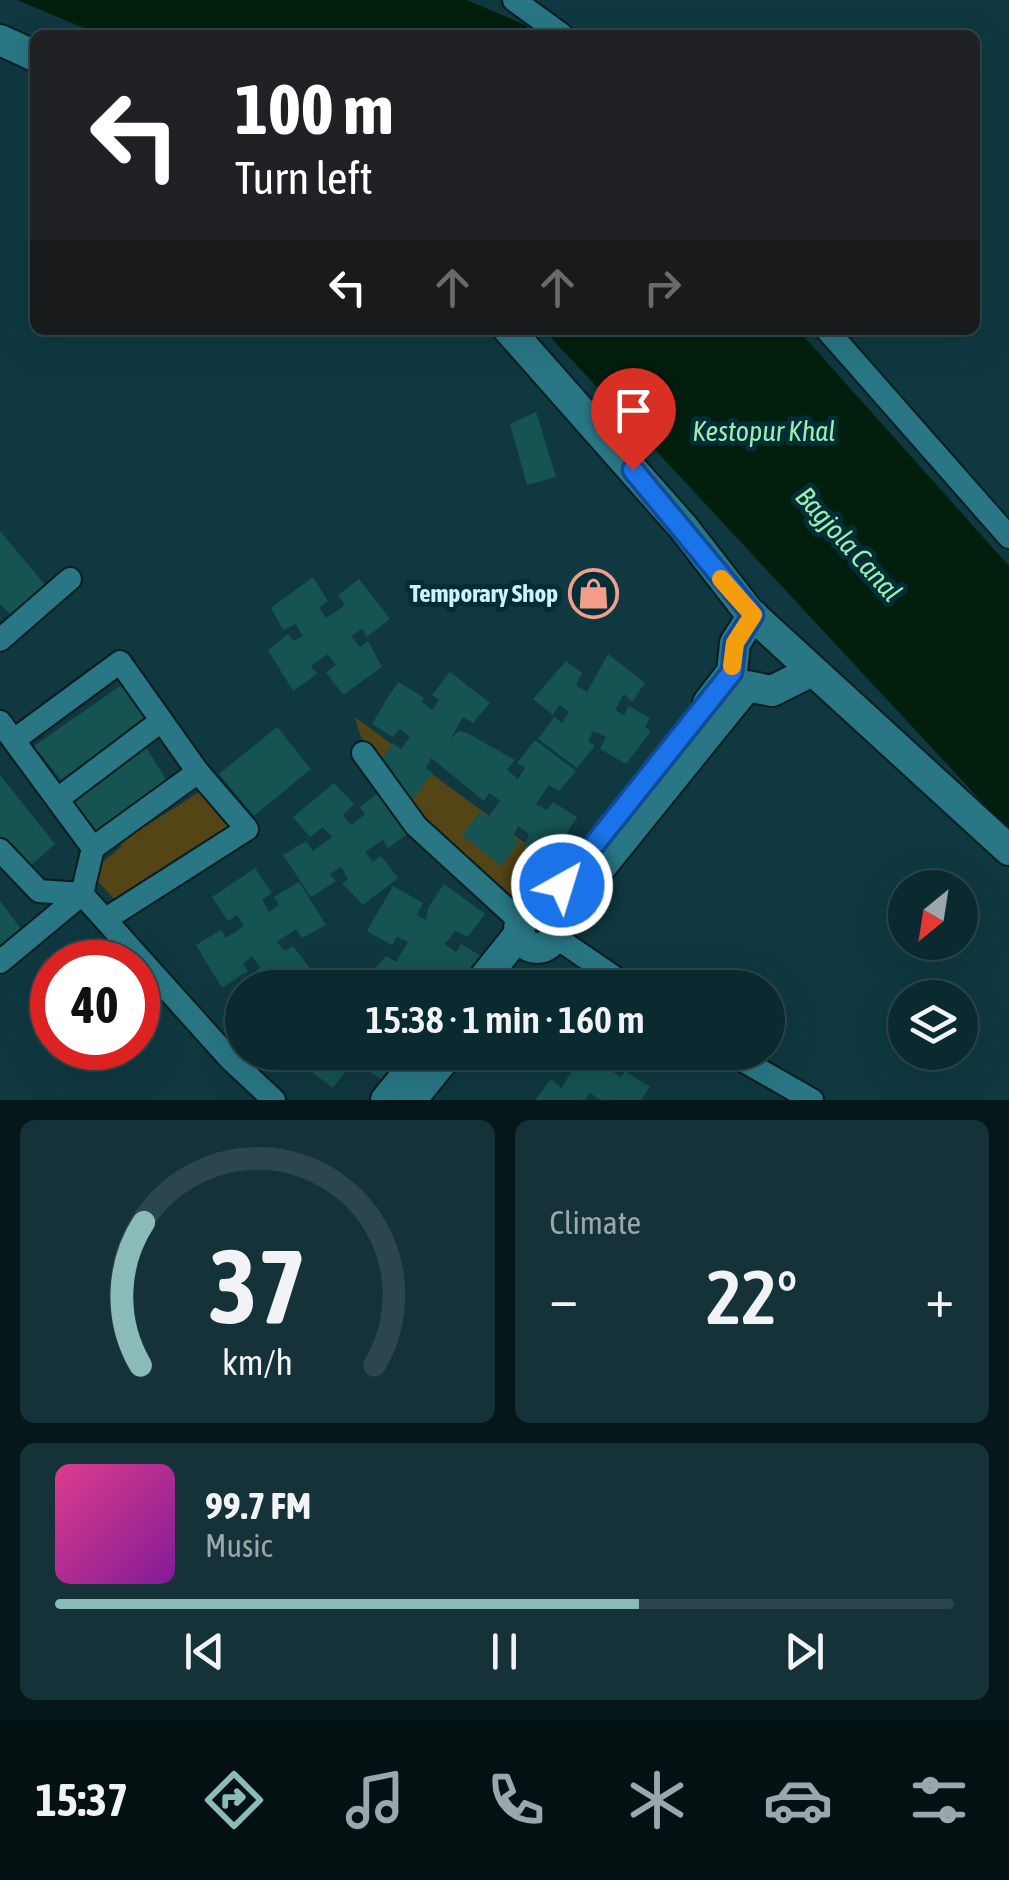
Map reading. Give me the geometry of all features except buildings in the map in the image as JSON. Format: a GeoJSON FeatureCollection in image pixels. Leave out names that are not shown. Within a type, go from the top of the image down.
{"type":"FeatureCollection","features":[{"type":"Feature","properties":{"kind":"street"},"geometry":{"type":"LineString","coordinates":[[514,0],[555,30]]}},
{"type":"Feature","properties":{"kind":"street"},"geometry":{"type":"LineString","coordinates":[[0,40],[30,54]]}},
{"type":"Feature","properties":{"kind":"street"},"geometry":{"type":"LineString","coordinates":[[513,335],[683,528],[753,615],[810,672],[1009,850]]}},
{"type":"Feature","properties":{"kind":"street"},"geometry":{"type":"LineString","coordinates":[[831,335],[1009,536]]}},
{"type":"Feature","properties":{"kind":"street"},"geometry":{"type":"LineString","coordinates":[[0,640],[70,579]]}},
{"type":"Feature","properties":{"kind":"street"},"geometry":{"type":"LineString","coordinates":[[513,970],[537,929],[732,672],[735,643],[753,615]]}},
{"type":"Feature","properties":{"kind":"street"},"geometry":{"type":"LineString","coordinates":[[93,848],[7,731],[120,662],[198,772],[247,830],[106,919]]}},
{"type":"Feature","properties":{"kind":"street"},"geometry":{"type":"LineString","coordinates":[[495,970],[537,929],[747,686],[772,691],[810,672]]}},
{"type":"Feature","properties":{"kind":"street"},"geometry":{"type":"LineString","coordinates":[[59,798],[161,720]]}},
{"type":"Feature","properties":{"kind":"street"},"geometry":{"type":"LineString","coordinates":[[363,753],[416,826],[537,929],[602,970]]}},
{"type":"Feature","properties":{"kind":"street"},"geometry":{"type":"LineString","coordinates":[[0,962],[82,894],[93,848],[198,772]]}},
{"type":"Feature","properties":{"kind":"street"},"geometry":{"type":"LineString","coordinates":[[4,861],[39,891],[82,894],[230,1058],[274,1100]]}},
{"type":"Feature","properties":{"kind":"street"},"geometry":{"type":"LineString","coordinates":[[386,1100],[410,1070]]}},
{"type":"Feature","properties":{"kind":"street"},"geometry":{"type":"LineString","coordinates":[[411,1100],[435,1070]]}},
{"type":"Feature","properties":{"kind":"street"},"geometry":{"type":"LineString","coordinates":[[760,1070],[812,1100]]}},
{"type":"Feature","properties":{"kind":"shaded area"},"geometry":{"type":"Polygon","coordinates":[[[355,717],[544,857],[508,899],[441,840],[396,792],[364,742],[355,717]]]}},
{"type":"Feature","properties":{"kind":"shaded area"},"geometry":{"type":"Polygon","coordinates":[[[207,787],[238,827],[116,901],[90,873],[123,845],[113,846],[147,818],[146,826],[207,787]]]}},
{"type":"Feature","properties":{"kind":"water"},"geometry":{"type":"Polygon","coordinates":[[[17,0],[467,0],[529,30],[89,30],[17,0]]]}},
{"type":"Feature","properties":{"kind":"water","name":"Kestopur Khal"},"geometry":{"type":"Polygon","coordinates":[[[549,335],[802,335],[1009,566],[1009,831],[549,335]]]}},
{"type":"Feature","properties":{"kind":"slow traffic"},"geometry":{"type":"LineString","coordinates":[[721,579],[753,615],[735,643],[732,666]]}},
{"type":"Feature","properties":{"kind":"place","name":"Temporary Shop"},"geometry":{"type":"Point","coordinates":[593,593]}},
{"type":"Feature","properties":{"kind":"route"},"geometry":{"type":"LineString","coordinates":[[562,885],[732,672],[735,643],[753,615],[633,470]]}},
{"type":"Feature","properties":{"kind":"water label","name":"Bagjola Canal"},"geometry":{"type":"Point","coordinates":[849,544]}}]}
